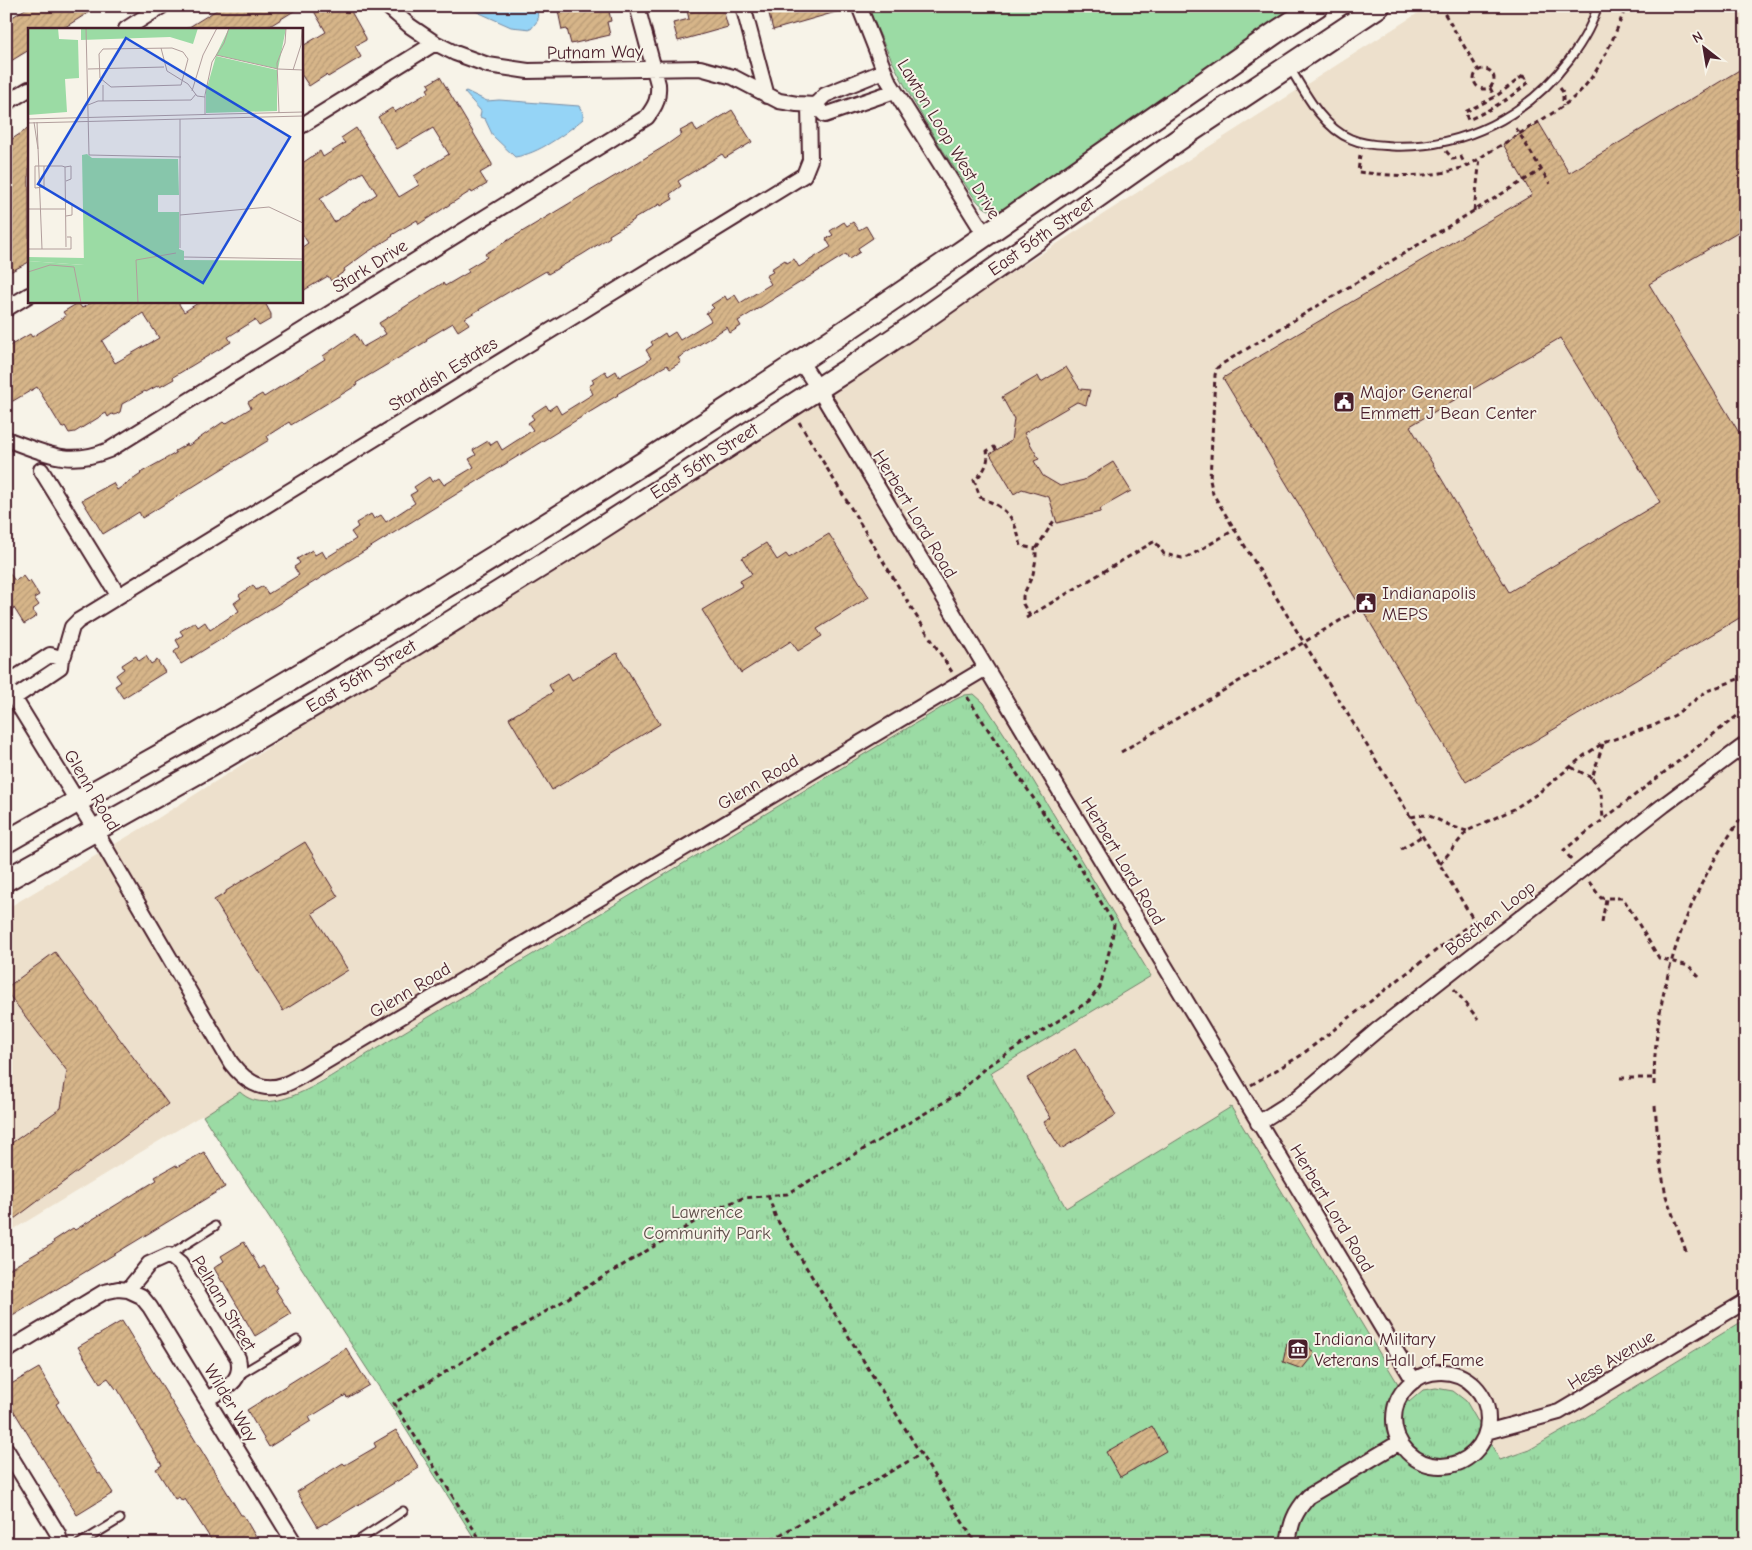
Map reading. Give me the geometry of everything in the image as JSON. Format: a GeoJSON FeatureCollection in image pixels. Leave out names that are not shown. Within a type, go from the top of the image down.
{"type":"FeatureCollection","features":[{"type":"Feature","properties":{"kind":"main road","name":"East 56th Street"},"geometry":{"type":"LineString","coordinates":[[6,842],[226,717],[417,604],[611,483],[800,361],[1317,6]]}},
{"type":"Feature","properties":{"kind":"main road","name":"East 56th Street"},"geometry":{"type":"LineString","coordinates":[[6,880],[213,764],[367,674],[573,546],[932,313],[1188,133],[1380,6]]}},
{"type":"Feature","properties":{"kind":"street"},"geometry":{"type":"LineString","coordinates":[[128,28],[162,6]]}},
{"type":"Feature","properties":{"kind":"street","name":"Putnam Way"},"geometry":{"type":"LineString","coordinates":[[387,6],[410,26],[435,43],[476,61],[498,67],[528,72],[700,68],[733,77],[767,96],[785,103],[812,105],[825,115],[895,91]]}},
{"type":"Feature","properties":{"kind":"street","name":"Stark Drive"},"geometry":{"type":"LineString","coordinates":[[6,439],[47,454],[74,459],[88,457],[109,450],[647,117],[656,106],[659,97],[658,84],[637,6]]}},
{"type":"Feature","properties":{"kind":"street"},"geometry":{"type":"LineString","coordinates":[[743,6],[767,96]]}},
{"type":"Feature","properties":{"kind":"street","name":"Lawton Loop West Drive"},"geometry":{"type":"LineString","coordinates":[[859,6],[884,71],[895,91],[986,235]]}},
{"type":"Feature","properties":{"kind":"street"},"geometry":{"type":"LineString","coordinates":[[302,125],[435,43]]}},
{"type":"Feature","properties":{"kind":"street"},"geometry":{"type":"LineString","coordinates":[[812,105],[825,95],[884,71]]}},
{"type":"Feature","properties":{"kind":"street"},"geometry":{"type":"LineString","coordinates":[[6,103],[28,90]]}},
{"type":"Feature","properties":{"kind":"street","name":"Standish Estates"},"geometry":{"type":"LineString","coordinates":[[14,698],[60,667],[61,658],[64,655],[72,627],[78,620],[804,175],[810,160],[812,105]]}},
{"type":"Feature","properties":{"kind":"street"},"geometry":{"type":"LineString","coordinates":[[6,309],[28,296]]}},
{"type":"Feature","properties":{"kind":"street","name":"Herbert Lord Road"},"geometry":{"type":"LineString","coordinates":[[800,361],[1414,1381]]}},
{"type":"Feature","properties":{"kind":"street"},"geometry":{"type":"LineString","coordinates":[[41,470],[118,595]]}},
{"type":"Feature","properties":{"kind":"street"},"geometry":{"type":"LineString","coordinates":[[6,684],[50,655],[61,658]]}},
{"type":"Feature","properties":{"kind":"street","name":"Glenn Road"},"geometry":{"type":"LineString","coordinates":[[6,684],[95,830],[235,1068],[247,1080],[257,1085],[268,1087],[281,1086],[321,1064],[986,668]]}},
{"type":"Feature","properties":{"kind":"street","name":"Boschen Loop"},"geometry":{"type":"LineString","coordinates":[[1258,1123],[1296,1099],[1376,1031],[1664,805],[1746,744]]}},
{"type":"Feature","properties":{"kind":"street","name":"Pelham Street"},"geometry":{"type":"LineString","coordinates":[[128,1290],[150,1264],[169,1255],[180,1264],[238,1358],[239,1375],[226,1387],[207,1399]]}},
{"type":"Feature","properties":{"kind":"street"},"geometry":{"type":"LineString","coordinates":[[6,1351],[100,1294],[118,1289],[128,1290]]}},
{"type":"Feature","properties":{"kind":"street","name":"Wilder Way"},"geometry":{"type":"LineString","coordinates":[[128,1290],[141,1296],[148,1304],[295,1544]]}},
{"type":"Feature","properties":{"kind":"street","name":"Hess Avenue"},"geometry":{"type":"LineString","coordinates":[[1486,1432],[1559,1412],[1746,1301]]}},
{"type":"Feature","properties":{"kind":"street"},"geometry":{"type":"LineString","coordinates":[[1445,1372],[1461,1377],[1474,1386],[1484,1400],[1488,1416],[1486,1432],[1480,1445],[1471,1455],[1460,1462],[1446,1466],[1432,1466],[1419,1461],[1408,1453],[1400,1442],[1395,1429],[1394,1416],[1397,1402],[1404,1390],[1414,1381],[1429,1374],[1445,1372]]}},
{"type":"Feature","properties":{"kind":"street"},"geometry":{"type":"LineString","coordinates":[[1288,1544],[1290,1524],[1298,1509],[1310,1496],[1400,1442]]}},
{"type":"Feature","properties":{"kind":"street"},"geometry":{"type":"LineString","coordinates":[[6,1449],[58,1534],[61,1544]]}},
{"type":"Feature","properties":{"kind":"lane"},"geometry":{"type":"LineString","coordinates":[[1289,66],[1321,114],[1334,128],[1351,139],[1384,145],[1439,144],[1461,138],[1506,118],[1527,103],[1553,79],[1579,47],[1598,6]]}},
{"type":"Feature","properties":{"kind":"lane","name":"Pelham Street"},"geometry":{"type":"LineString","coordinates":[[169,1255],[215,1226]]}},
{"type":"Feature","properties":{"kind":"lane","name":"Pelham Street"},"geometry":{"type":"LineString","coordinates":[[239,1375],[297,1340]]}},
{"type":"Feature","properties":{"kind":"lane"},"geometry":{"type":"LineString","coordinates":[[353,1544],[403,1511]]}},
{"type":"Feature","properties":{"kind":"lane"},"geometry":{"type":"LineString","coordinates":[[79,1544],[120,1519]]}},
{"type":"Feature","properties":{"kind":"path"},"geometry":{"type":"LineString","coordinates":[[1440,6],[1479,71]]}},
{"type":"Feature","properties":{"kind":"path"},"geometry":{"type":"LineString","coordinates":[[1484,69],[1489,70],[1493,74],[1494,79],[1490,88],[1479,89],[1475,85],[1475,74],[1484,69]]}},
{"type":"Feature","properties":{"kind":"path"},"geometry":{"type":"LineString","coordinates":[[1523,76],[1530,82],[1501,104],[1468,120],[1465,112],[1495,97],[1523,76]]}},
{"type":"Feature","properties":{"kind":"path"},"geometry":{"type":"LineString","coordinates":[[1553,79],[1563,92],[1563,106]]}},
{"type":"Feature","properties":{"kind":"path"},"geometry":{"type":"LineString","coordinates":[[1490,88],[1495,97]]}},
{"type":"Feature","properties":{"kind":"path"},"geometry":{"type":"LineString","coordinates":[[1516,128],[1550,184]]}},
{"type":"Feature","properties":{"kind":"path"},"geometry":{"type":"LineString","coordinates":[[1439,144],[1453,159],[1461,157],[1466,166]]}},
{"type":"Feature","properties":{"kind":"path"},"geometry":{"type":"LineString","coordinates":[[1474,212],[1480,158]]}},
{"type":"Feature","properties":{"kind":"path"},"geometry":{"type":"LineString","coordinates":[[1482,932],[1210,488],[1215,375],[1217,368],[1542,170]]}},
{"type":"Feature","properties":{"kind":"path"},"geometry":{"type":"LineString","coordinates":[[483,1544],[394,1403],[716,1209],[743,1198],[787,1194],[958,1094],[986,1068],[1089,1001],[1100,987],[1112,940],[1114,924],[1080,867],[1009,762],[915,614],[837,482],[805,432]]}},
{"type":"Feature","properties":{"kind":"path"},"geometry":{"type":"LineString","coordinates":[[996,450],[994,447],[987,451],[986,465],[981,474],[974,480],[980,497],[1006,510],[1015,527],[1021,546],[1036,549]]}},
{"type":"Feature","properties":{"kind":"path"},"geometry":{"type":"LineString","coordinates":[[1056,518],[1036,549],[1033,574],[1022,601],[1028,617],[1155,540],[1164,554],[1182,558],[1188,557],[1234,530]]}},
{"type":"Feature","properties":{"kind":"path"},"geometry":{"type":"LineString","coordinates":[[1121,752],[1361,608]]}},
{"type":"Feature","properties":{"kind":"path"},"geometry":{"type":"LineString","coordinates":[[1440,864],[1468,831],[1514,809],[1537,794],[1585,755],[1603,743],[1655,725],[1675,715],[1707,691],[1746,676]]}},
{"type":"Feature","properties":{"kind":"path"},"geometry":{"type":"LineString","coordinates":[[1575,864],[1564,850],[1746,709]]}},
{"type":"Feature","properties":{"kind":"path"},"geometry":{"type":"LineString","coordinates":[[1592,778],[1603,743]]}},
{"type":"Feature","properties":{"kind":"path"},"geometry":{"type":"LineString","coordinates":[[1571,767],[1592,778],[1601,793],[1603,820]]}},
{"type":"Feature","properties":{"kind":"path"},"geometry":{"type":"LineString","coordinates":[[1654,1084],[1660,1014],[1671,962],[1678,940],[1698,891],[1724,842],[1746,812]]}},
{"type":"Feature","properties":{"kind":"path"},"geometry":{"type":"LineString","coordinates":[[1411,817],[1432,816],[1444,823],[1468,831]]}},
{"type":"Feature","properties":{"kind":"path"},"geometry":{"type":"LineString","coordinates":[[1401,850],[1422,836]]}},
{"type":"Feature","properties":{"kind":"path"},"geometry":{"type":"LineString","coordinates":[[1588,881],[1601,898],[1622,898],[1659,958],[1689,966],[1699,977]]}},
{"type":"Feature","properties":{"kind":"path"},"geometry":{"type":"LineString","coordinates":[[1602,922],[1606,898]]}},
{"type":"Feature","properties":{"kind":"path"},"geometry":{"type":"LineString","coordinates":[[1256,1082],[1300,1056],[1474,921]]}},
{"type":"Feature","properties":{"kind":"path"},"geometry":{"type":"LineString","coordinates":[[1454,988],[1478,1019]]}},
{"type":"Feature","properties":{"kind":"path"},"geometry":{"type":"LineString","coordinates":[[1620,1078],[1654,1078]]}},
{"type":"Feature","properties":{"kind":"path"},"geometry":{"type":"LineString","coordinates":[[1655,1106],[1660,1163],[1666,1196],[1687,1254]]}},
{"type":"Feature","properties":{"kind":"path"},"geometry":{"type":"LineString","coordinates":[[768,1195],[776,1218],[976,1544]]}},
{"type":"Feature","properties":{"kind":"path"},"geometry":{"type":"LineString","coordinates":[[764,1544],[921,1454]]}},
{"type":"Feature","properties":{"kind":"shaded area"},"geometry":{"type":"Polygon","coordinates":[[[1429,6],[1746,6],[1746,1319],[1578,1422],[1529,1450],[1500,1460],[1466,1401],[1409,1403],[1231,1107],[1067,1209],[990,1073],[965,695],[635,891],[356,1061],[296,1095],[281,1100],[258,1101],[245,1097],[197,1118],[6,1234],[6,909],[152,822],[1429,6]]]}},
{"type":"Feature","properties":{"kind":"green space"},"geometry":{"type":"Polygon","coordinates":[[[868,6],[1306,6],[1027,192],[1006,208],[994,211],[980,204],[973,196],[929,128],[890,57],[868,6]]]}},
{"type":"Feature","properties":{"kind":"green space","name":"Lawrence Community Park"},"geometry":{"type":"Polygon","coordinates":[[[974,694],[984,703],[1016,752],[1151,976],[990,1073],[1066,1208],[1231,1107],[1409,1402],[1423,1390],[1436,1388],[1453,1391],[1466,1401],[1500,1460],[1529,1450],[1578,1422],[1746,1319],[1746,1544],[478,1544],[388,1401],[203,1116],[240,1092],[252,1100],[267,1102],[299,1093],[330,1077],[954,700],[965,695],[974,694]]]}},
{"type":"Feature","properties":{"kind":"water"},"geometry":{"type":"Polygon","coordinates":[[[464,6],[537,6],[538,20],[531,29],[511,27],[464,6]]]}},
{"type":"Feature","properties":{"kind":"water"},"geometry":{"type":"Polygon","coordinates":[[[466,91],[487,101],[499,100],[579,106],[583,113],[583,119],[542,148],[515,157],[493,136],[485,119],[480,117],[481,111],[464,92],[466,91]]]}},
{"type":"Feature","properties":{"kind":"building"},"geometry":{"type":"Polygon","coordinates":[[[30,6],[99,6],[64,28],[28,28],[28,51],[6,64],[6,21],[30,6]]]}},
{"type":"Feature","properties":{"kind":"building"},"geometry":{"type":"Polygon","coordinates":[[[223,6],[302,6],[267,28],[188,28],[223,6]]]}},
{"type":"Feature","properties":{"kind":"building"},"geometry":{"type":"Polygon","coordinates":[[[311,6],[348,6],[366,38],[366,40],[355,46],[361,57],[309,86],[302,76],[302,46],[326,32],[311,6]]]}},
{"type":"Feature","properties":{"kind":"building"},"geometry":{"type":"Polygon","coordinates":[[[580,6],[608,6],[611,21],[607,22],[610,35],[571,44],[567,29],[562,30],[558,11],[580,6]]]}},
{"type":"Feature","properties":{"kind":"building"},"geometry":{"type":"Polygon","coordinates":[[[686,6],[722,6],[728,27],[678,41],[673,23],[689,19],[686,6]]]}},
{"type":"Feature","properties":{"kind":"building"},"geometry":{"type":"Polygon","coordinates":[[[767,6],[842,6],[843,10],[773,30],[767,6]]]}},
{"type":"Feature","properties":{"kind":"building","name":"Major General Emmett J Bean Center"},"geometry":{"type":"Polygon","coordinates":[[[1746,66],[1746,227],[1649,284],[1746,444],[1746,614],[1466,782],[1223,378],[1532,195],[1503,144],[1539,123],[1569,173],[1746,66]],[[1560,338],[1410,426],[1509,592],[1660,502],[1560,338]]]}},
{"type":"Feature","properties":{"kind":"building"},"geometry":{"type":"Polygon","coordinates":[[[440,77],[492,164],[492,166],[480,173],[487,184],[472,193],[471,191],[419,224],[417,220],[392,235],[344,269],[345,271],[331,281],[328,276],[302,291],[302,247],[308,243],[302,234],[302,163],[320,151],[323,157],[345,143],[341,138],[356,128],[399,197],[419,185],[414,176],[449,154],[433,128],[397,149],[378,117],[392,108],[395,112],[429,92],[427,89],[430,87],[428,84],[440,77]],[[363,172],[320,199],[334,222],[377,194],[363,172]]]}},
{"type":"Feature","properties":{"kind":"building"},"geometry":{"type":"Polygon","coordinates":[[[732,110],[752,142],[725,158],[722,154],[678,181],[681,186],[670,194],[673,199],[634,219],[583,254],[548,274],[546,271],[465,318],[469,324],[458,331],[453,323],[426,339],[427,341],[356,383],[357,385],[321,407],[291,425],[289,422],[267,436],[269,440],[142,518],[139,512],[103,534],[82,500],[113,483],[117,490],[140,473],[176,453],[175,451],[187,444],[188,446],[223,422],[225,424],[251,408],[248,402],[262,394],[264,397],[325,359],[323,356],[355,334],[363,347],[386,334],[379,323],[443,283],[445,286],[469,272],[467,269],[487,257],[485,254],[665,146],[682,134],[680,131],[693,124],[697,132],[732,110]]]}},
{"type":"Feature","properties":{"kind":"building"},"geometry":{"type":"Polygon","coordinates":[[[28,129],[28,263],[6,274],[6,143],[28,129]]]}},
{"type":"Feature","properties":{"kind":"building"},"geometry":{"type":"Polygon","coordinates":[[[844,222],[847,226],[853,222],[859,230],[866,226],[873,238],[858,248],[860,252],[849,259],[846,254],[738,321],[741,326],[730,333],[727,327],[678,358],[681,362],[670,369],[667,365],[617,394],[181,664],[174,652],[180,647],[176,640],[183,635],[180,631],[195,622],[198,627],[205,622],[210,630],[239,611],[234,603],[241,598],[239,595],[253,585],[256,590],[263,586],[268,594],[299,575],[294,567],[300,563],[297,559],[312,550],[315,555],[322,551],[326,558],[356,539],[351,532],[358,527],[356,523],[371,514],[374,519],[381,515],[386,522],[415,503],[410,495],[417,491],[414,487],[429,477],[432,482],[439,478],[444,485],[474,467],[469,459],[476,455],[473,450],[488,441],[491,445],[497,441],[502,450],[533,430],[528,423],[534,419],[531,415],[546,405],[549,410],[556,405],[561,414],[593,394],[589,386],[594,383],[592,379],[605,371],[608,376],[616,371],[619,377],[645,363],[651,358],[646,350],[653,345],[651,342],[665,333],[667,337],[675,332],[680,340],[711,321],[706,313],[714,308],[711,305],[725,296],[727,300],[735,295],[740,303],[771,284],[766,276],[773,272],[771,269],[785,260],[787,263],[794,259],[799,267],[831,247],[826,239],[833,235],[830,231],[844,222]]]}},
{"type":"Feature","properties":{"kind":"building"},"geometry":{"type":"Polygon","coordinates":[[[92,302],[178,302],[184,312],[199,302],[265,302],[271,314],[271,319],[259,326],[255,320],[228,337],[231,342],[173,377],[174,379],[160,387],[159,385],[145,391],[122,404],[120,412],[108,417],[106,413],[75,432],[69,433],[65,426],[62,428],[37,387],[6,405],[6,348],[30,334],[32,337],[66,316],[63,312],[78,303],[82,308],[92,302]],[[143,313],[102,341],[115,363],[159,338],[143,313]]]}},
{"type":"Feature","properties":{"kind":"building"},"geometry":{"type":"Polygon","coordinates":[[[1066,367],[1080,389],[1090,390],[1086,405],[1077,402],[1024,433],[1039,459],[1034,461],[1043,476],[1060,486],[1084,480],[1113,462],[1131,491],[1101,508],[1100,512],[1057,523],[1049,497],[1022,489],[1014,494],[990,454],[1011,441],[1014,419],[1002,397],[1038,376],[1041,382],[1066,367]]]}},
{"type":"Feature","properties":{"kind":"building"},"geometry":{"type":"Polygon","coordinates":[[[829,534],[869,597],[817,629],[822,636],[798,651],[791,641],[741,673],[702,610],[742,586],[740,581],[752,574],[742,558],[766,543],[777,560],[786,554],[789,558],[829,534]]]}},
{"type":"Feature","properties":{"kind":"building"},"geometry":{"type":"Polygon","coordinates":[[[6,568],[15,581],[23,576],[28,583],[30,581],[39,595],[34,598],[39,605],[32,610],[37,616],[24,624],[14,608],[6,613],[6,568]]]}},
{"type":"Feature","properties":{"kind":"building"},"geometry":{"type":"Polygon","coordinates":[[[617,653],[660,724],[552,790],[509,718],[553,692],[549,685],[568,673],[572,680],[617,653]]]}},
{"type":"Feature","properties":{"kind":"building"},"geometry":{"type":"Polygon","coordinates":[[[136,656],[139,661],[146,656],[151,664],[157,660],[165,672],[123,698],[115,686],[121,682],[116,675],[124,669],[122,665],[136,656]]]}},
{"type":"Feature","properties":{"kind":"building"},"geometry":{"type":"Polygon","coordinates":[[[305,842],[338,897],[312,913],[348,970],[283,1011],[214,900],[305,842]]]}},
{"type":"Feature","properties":{"kind":"building"},"geometry":{"type":"Polygon","coordinates":[[[55,952],[168,1104],[14,1219],[6,1208],[6,1147],[61,1108],[67,1071],[6,991],[6,988],[55,952]]]}},
{"type":"Feature","properties":{"kind":"building"},"geometry":{"type":"Polygon","coordinates":[[[1075,1049],[1116,1115],[1061,1149],[1044,1122],[1051,1118],[1027,1078],[1075,1049]]]}},
{"type":"Feature","properties":{"kind":"building"},"geometry":{"type":"Polygon","coordinates":[[[204,1152],[225,1187],[6,1320],[6,1271],[54,1243],[53,1241],[73,1228],[75,1230],[157,1180],[155,1177],[204,1152]]]}},
{"type":"Feature","properties":{"kind":"building"},"geometry":{"type":"Polygon","coordinates":[[[244,1242],[260,1269],[264,1266],[277,1288],[275,1289],[291,1314],[255,1336],[214,1268],[224,1261],[221,1256],[244,1242]]]}},
{"type":"Feature","properties":{"kind":"building"},"geometry":{"type":"Polygon","coordinates":[[[122,1321],[260,1544],[214,1544],[185,1499],[182,1501],[179,1497],[175,1499],[156,1469],[162,1465],[117,1388],[108,1378],[100,1383],[78,1347],[122,1321]]]}},
{"type":"Feature","properties":{"kind":"building","name":"Indiana Military Veterans Hall of Fame"},"geometry":{"type":"Polygon","coordinates":[[[1304,1339],[1314,1354],[1302,1369],[1283,1362],[1287,1343],[1304,1339]]]}},
{"type":"Feature","properties":{"kind":"building"},"geometry":{"type":"Polygon","coordinates":[[[346,1348],[369,1385],[347,1398],[346,1395],[309,1417],[311,1421],[269,1447],[247,1410],[346,1348]]]}},
{"type":"Feature","properties":{"kind":"building"},"geometry":{"type":"Polygon","coordinates":[[[39,1368],[59,1402],[56,1404],[98,1474],[100,1473],[113,1493],[77,1515],[6,1398],[6,1387],[39,1368]]]}},
{"type":"Feature","properties":{"kind":"building"},"geometry":{"type":"Polygon","coordinates":[[[1152,1426],[1166,1451],[1120,1477],[1106,1452],[1152,1426]]]}},
{"type":"Feature","properties":{"kind":"building"},"geometry":{"type":"Polygon","coordinates":[[[396,1430],[419,1468],[318,1527],[297,1492],[343,1463],[345,1465],[376,1447],[374,1443],[396,1430]]]}},
{"type":"Feature","properties":{"kind":"place","name":"Major General Emmett J Bean Center"},"geometry":{"type":"Point","coordinates":[1344,402]}},
{"type":"Feature","properties":{"kind":"place","name":"Indianapolis MEPS"},"geometry":{"type":"Point","coordinates":[1366,603]}},
{"type":"Feature","properties":{"kind":"place","name":"Indiana Military Veterans Hall of Fame"},"geometry":{"type":"Point","coordinates":[1298,1349]}}]}
